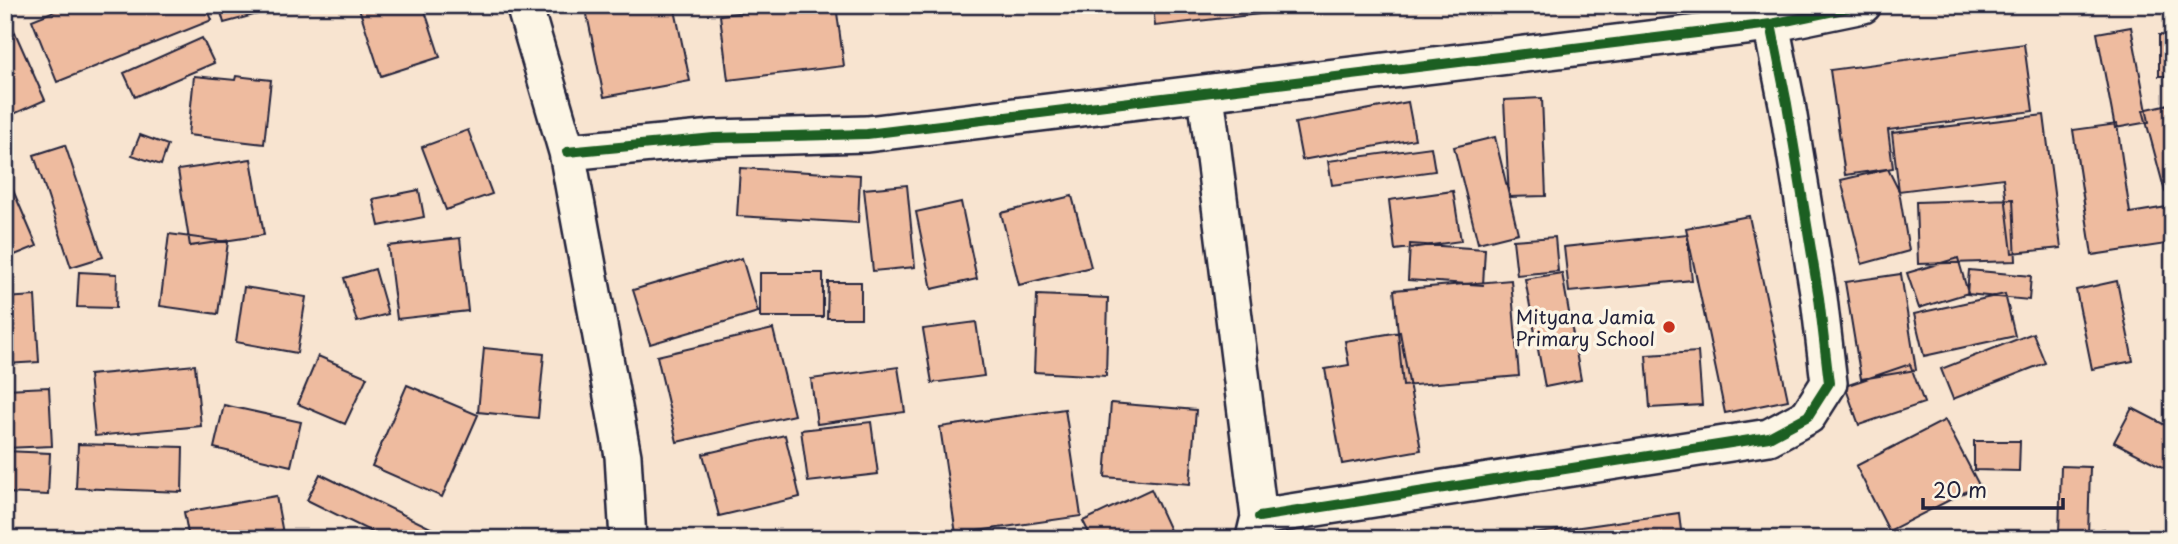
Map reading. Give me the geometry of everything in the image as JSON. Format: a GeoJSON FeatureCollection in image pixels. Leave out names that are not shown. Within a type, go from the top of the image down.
{"type":"FeatureCollection","features":[{"type":"Feature","properties":{"kind":"street"},"geometry":{"type":"LineString","coordinates":[[524,5],[566,152],[623,456],[628,539]]}},
{"type":"Feature","properties":{"kind":"street"},"geometry":{"type":"LineString","coordinates":[[566,152],[714,138],[867,134],[1771,24],[1863,5]]}},
{"type":"Feature","properties":{"kind":"street"},"geometry":{"type":"LineString","coordinates":[[1206,94],[1256,528],[1769,437],[1808,416],[1829,383],[1819,298],[1771,24]]}},
{"type":"Feature","properties":{"kind":"building"},"geometry":{"type":"Polygon","coordinates":[[[69,5],[206,5],[212,20],[57,82],[32,20],[69,5]]]}},
{"type":"Feature","properties":{"kind":"building"},"geometry":{"type":"Polygon","coordinates":[[[219,5],[291,5],[224,23],[219,5]]]}},
{"type":"Feature","properties":{"kind":"building"},"geometry":{"type":"Polygon","coordinates":[[[358,5],[423,5],[440,57],[381,76],[358,5]]]}},
{"type":"Feature","properties":{"kind":"building"},"geometry":{"type":"Polygon","coordinates":[[[585,5],[674,5],[690,81],[604,97],[585,5]]]}},
{"type":"Feature","properties":{"kind":"building"},"geometry":{"type":"Polygon","coordinates":[[[803,5],[836,5],[844,66],[728,80],[720,15],[803,5]]]}},
{"type":"Feature","properties":{"kind":"building"},"geometry":{"type":"Polygon","coordinates":[[[1153,5],[1276,5],[1276,12],[1155,26],[1153,5]]]}},
{"type":"Feature","properties":{"kind":"building"},"geometry":{"type":"Polygon","coordinates":[[[5,10],[45,100],[7,117],[5,112],[5,10]]]}},
{"type":"Feature","properties":{"kind":"building"},"geometry":{"type":"Polygon","coordinates":[[[2131,27],[2149,122],[2115,128],[2097,33],[2131,27]]]}},
{"type":"Feature","properties":{"kind":"building"},"geometry":{"type":"Polygon","coordinates":[[[2159,35],[2173,36],[2173,76],[2159,76],[2159,35]]]}},
{"type":"Feature","properties":{"kind":"building"},"geometry":{"type":"Polygon","coordinates":[[[202,38],[214,63],[135,97],[124,73],[202,38]]]}},
{"type":"Feature","properties":{"kind":"building"},"geometry":{"type":"Polygon","coordinates":[[[2024,44],[2033,111],[1888,130],[1893,168],[1845,175],[1830,70],[2024,44]]]}},
{"type":"Feature","properties":{"kind":"building"},"geometry":{"type":"Polygon","coordinates":[[[194,76],[235,80],[236,76],[271,80],[264,144],[188,135],[194,76]]]}},
{"type":"Feature","properties":{"kind":"building"},"geometry":{"type":"Polygon","coordinates":[[[1542,98],[1546,196],[1509,197],[1504,100],[1542,98]]]}},
{"type":"Feature","properties":{"kind":"building"},"geometry":{"type":"Polygon","coordinates":[[[1408,102],[1415,139],[1302,160],[1295,123],[1408,102]]]}},
{"type":"Feature","properties":{"kind":"building"},"geometry":{"type":"Polygon","coordinates":[[[2173,103],[2173,190],[2165,192],[2143,110],[2173,103]]]}},
{"type":"Feature","properties":{"kind":"building"},"geometry":{"type":"Polygon","coordinates":[[[2044,115],[2061,248],[2012,253],[2003,178],[1899,191],[1892,133],[2044,115]]]}},
{"type":"Feature","properties":{"kind":"building"},"geometry":{"type":"Polygon","coordinates":[[[2117,124],[2130,213],[2173,206],[2173,243],[2092,255],[2073,130],[2117,124]]]}},
{"type":"Feature","properties":{"kind":"building"},"geometry":{"type":"Polygon","coordinates":[[[468,130],[492,194],[446,210],[422,147],[468,130]]]}},
{"type":"Feature","properties":{"kind":"building"},"geometry":{"type":"Polygon","coordinates":[[[140,135],[168,145],[161,165],[132,155],[140,135]]]}},
{"type":"Feature","properties":{"kind":"building"},"geometry":{"type":"Polygon","coordinates":[[[1495,137],[1518,233],[1478,243],[1454,147],[1495,137]]]}},
{"type":"Feature","properties":{"kind":"building"},"geometry":{"type":"Polygon","coordinates":[[[65,145],[103,257],[71,267],[34,155],[65,145]]]}},
{"type":"Feature","properties":{"kind":"building"},"geometry":{"type":"Polygon","coordinates":[[[1431,147],[1435,171],[1332,185],[1328,161],[1431,147]]]}},
{"type":"Feature","properties":{"kind":"building"},"geometry":{"type":"Polygon","coordinates":[[[251,159],[264,235],[190,246],[178,170],[251,159]]]}},
{"type":"Feature","properties":{"kind":"building"},"geometry":{"type":"Polygon","coordinates":[[[740,168],[860,175],[858,223],[737,216],[740,168]]]}},
{"type":"Feature","properties":{"kind":"building"},"geometry":{"type":"Polygon","coordinates":[[[1888,169],[1899,191],[1909,251],[1862,264],[1841,180],[1888,169]]]}},
{"type":"Feature","properties":{"kind":"building"},"geometry":{"type":"Polygon","coordinates":[[[907,185],[915,267],[873,271],[864,189],[907,185]]]}},
{"type":"Feature","properties":{"kind":"building"},"geometry":{"type":"Polygon","coordinates":[[[12,188],[37,246],[5,259],[5,191],[12,188]]]}},
{"type":"Feature","properties":{"kind":"building"},"geometry":{"type":"Polygon","coordinates":[[[419,190],[424,217],[379,226],[373,199],[419,190]]]}},
{"type":"Feature","properties":{"kind":"building"},"geometry":{"type":"Polygon","coordinates":[[[1453,191],[1461,241],[1395,250],[1389,200],[1453,191]]]}},
{"type":"Feature","properties":{"kind":"building"},"geometry":{"type":"Polygon","coordinates":[[[1072,196],[1091,267],[1019,285],[1001,213],[1072,196]]]}},
{"type":"Feature","properties":{"kind":"building"},"geometry":{"type":"Polygon","coordinates":[[[2013,199],[2016,261],[1918,264],[1916,202],[2013,199]]]}},
{"type":"Feature","properties":{"kind":"building"},"geometry":{"type":"Polygon","coordinates":[[[961,202],[977,279],[932,289],[916,212],[961,202]]]}},
{"type":"Feature","properties":{"kind":"building"},"geometry":{"type":"Polygon","coordinates":[[[1749,216],[1788,400],[1725,413],[1686,228],[1749,216]]]}},
{"type":"Feature","properties":{"kind":"building"},"geometry":{"type":"Polygon","coordinates":[[[169,234],[228,242],[218,314],[160,306],[169,234]]]}},
{"type":"Feature","properties":{"kind":"building"},"geometry":{"type":"Polygon","coordinates":[[[1687,234],[1692,280],[1569,292],[1564,247],[1687,234]]]}},
{"type":"Feature","properties":{"kind":"building"},"geometry":{"type":"Polygon","coordinates":[[[1555,237],[1558,271],[1517,275],[1513,240],[1555,237]]]}},
{"type":"Feature","properties":{"kind":"building"},"geometry":{"type":"Polygon","coordinates":[[[460,238],[468,311],[397,319],[388,246],[460,238]]]}},
{"type":"Feature","properties":{"kind":"building"},"geometry":{"type":"Polygon","coordinates":[[[1410,244],[1485,249],[1483,285],[1408,280],[1410,244]]]}},
{"type":"Feature","properties":{"kind":"building"},"geometry":{"type":"Polygon","coordinates":[[[742,258],[758,312],[650,344],[633,290],[742,258]]]}},
{"type":"Feature","properties":{"kind":"building"},"geometry":{"type":"Polygon","coordinates":[[[1958,258],[1968,293],[1919,308],[1907,273],[1958,258]]]}},
{"type":"Feature","properties":{"kind":"building"},"geometry":{"type":"Polygon","coordinates":[[[375,269],[388,314],[357,322],[344,278],[375,269]]]}},
{"type":"Feature","properties":{"kind":"building"},"geometry":{"type":"Polygon","coordinates":[[[1969,270],[2031,276],[2029,300],[1967,294],[1969,270]]]}},
{"type":"Feature","properties":{"kind":"building"},"geometry":{"type":"Polygon","coordinates":[[[79,272],[117,274],[116,308],[77,307],[79,272]]]}},
{"type":"Feature","properties":{"kind":"building"},"geometry":{"type":"Polygon","coordinates":[[[760,273],[823,273],[823,317],[760,317],[760,273]]]}},
{"type":"Feature","properties":{"kind":"building"},"geometry":{"type":"Polygon","coordinates":[[[1562,273],[1581,380],[1545,387],[1525,279],[1562,273]]]}},
{"type":"Feature","properties":{"kind":"building"},"geometry":{"type":"Polygon","coordinates":[[[1901,274],[1916,370],[1861,379],[1845,282],[1901,274]]]}},
{"type":"Feature","properties":{"kind":"building"},"geometry":{"type":"Polygon","coordinates":[[[1511,280],[1519,376],[1403,386],[1394,290],[1511,280]]]}},
{"type":"Feature","properties":{"kind":"building"},"geometry":{"type":"Polygon","coordinates":[[[2117,281],[2133,361],[2092,369],[2076,290],[2117,281]]]}},
{"type":"Feature","properties":{"kind":"building"},"geometry":{"type":"Polygon","coordinates":[[[828,282],[861,282],[861,318],[827,318],[828,282]]]}},
{"type":"Feature","properties":{"kind":"building"},"geometry":{"type":"Polygon","coordinates":[[[244,287],[306,297],[297,353],[236,342],[244,287]]]}},
{"type":"Feature","properties":{"kind":"building"},"geometry":{"type":"Polygon","coordinates":[[[2005,294],[2015,336],[1924,356],[1914,314],[2005,294]]]}},
{"type":"Feature","properties":{"kind":"building"},"geometry":{"type":"Polygon","coordinates":[[[1037,295],[1108,298],[1106,376],[1034,372],[1037,295]]]}},
{"type":"Feature","properties":{"kind":"building"},"geometry":{"type":"Polygon","coordinates":[[[35,296],[39,362],[5,364],[5,298],[35,296]]]}},
{"type":"Feature","properties":{"kind":"building"},"geometry":{"type":"Polygon","coordinates":[[[976,322],[984,376],[932,383],[923,329],[976,322]]]}},
{"type":"Feature","properties":{"kind":"building"},"geometry":{"type":"Polygon","coordinates":[[[773,329],[794,415],[677,442],[657,356],[773,329]]]}},
{"type":"Feature","properties":{"kind":"building"},"geometry":{"type":"Polygon","coordinates":[[[1400,332],[1421,450],[1342,464],[1325,369],[1349,365],[1345,341],[1400,332]]]}},
{"type":"Feature","properties":{"kind":"building"},"geometry":{"type":"Polygon","coordinates":[[[2033,333],[2045,363],[1953,399],[1941,369],[2033,333]]]}},
{"type":"Feature","properties":{"kind":"building"},"geometry":{"type":"Polygon","coordinates":[[[484,348],[544,354],[538,418],[478,412],[484,348]]]}},
{"type":"Feature","properties":{"kind":"building"},"geometry":{"type":"Polygon","coordinates":[[[1698,352],[1702,405],[1650,408],[1646,355],[1698,352]]]}},
{"type":"Feature","properties":{"kind":"building"},"geometry":{"type":"Polygon","coordinates":[[[318,356],[367,377],[345,424],[298,404],[318,356]]]}},
{"type":"Feature","properties":{"kind":"building"},"geometry":{"type":"Polygon","coordinates":[[[1910,364],[1924,403],[1859,425],[1845,386],[1910,364]]]}},
{"type":"Feature","properties":{"kind":"building"},"geometry":{"type":"Polygon","coordinates":[[[195,365],[201,426],[95,436],[89,375],[195,365]]]}},
{"type":"Feature","properties":{"kind":"building"},"geometry":{"type":"Polygon","coordinates":[[[898,367],[905,412],[817,424],[811,379],[898,367]]]}},
{"type":"Feature","properties":{"kind":"building"},"geometry":{"type":"Polygon","coordinates":[[[407,385],[478,415],[442,497],[372,466],[407,385]]]}},
{"type":"Feature","properties":{"kind":"building"},"geometry":{"type":"Polygon","coordinates":[[[49,387],[52,446],[5,448],[5,389],[49,387]]]}},
{"type":"Feature","properties":{"kind":"building"},"geometry":{"type":"Polygon","coordinates":[[[1111,403],[1196,410],[1190,484],[1105,477],[1111,403]]]}},
{"type":"Feature","properties":{"kind":"building"},"geometry":{"type":"Polygon","coordinates":[[[224,405],[301,422],[291,466],[214,448],[224,405]]]}},
{"type":"Feature","properties":{"kind":"building"},"geometry":{"type":"Polygon","coordinates":[[[2132,408],[2173,429],[2173,456],[2166,469],[2114,442],[2132,408]]]}},
{"type":"Feature","properties":{"kind":"building"},"geometry":{"type":"Polygon","coordinates":[[[1065,409],[1081,516],[956,534],[940,427],[1065,409]]]}},
{"type":"Feature","properties":{"kind":"building"},"geometry":{"type":"Polygon","coordinates":[[[1945,420],[1979,485],[1889,531],[1856,466],[1945,420]]]}},
{"type":"Feature","properties":{"kind":"building"},"geometry":{"type":"Polygon","coordinates":[[[871,422],[878,474],[808,482],[801,430],[871,422]]]}},
{"type":"Feature","properties":{"kind":"building"},"geometry":{"type":"Polygon","coordinates":[[[785,435],[800,497],[719,516],[703,454],[785,435]]]}},
{"type":"Feature","properties":{"kind":"building"},"geometry":{"type":"Polygon","coordinates":[[[1974,441],[2020,441],[2019,471],[1974,470],[1974,441]]]}},
{"type":"Feature","properties":{"kind":"building"},"geometry":{"type":"Polygon","coordinates":[[[78,444],[183,447],[182,492],[76,488],[78,444]]]}},
{"type":"Feature","properties":{"kind":"building"},"geometry":{"type":"Polygon","coordinates":[[[5,451],[50,453],[48,495],[5,493],[5,451]]]}},
{"type":"Feature","properties":{"kind":"building"},"geometry":{"type":"Polygon","coordinates":[[[2061,466],[2090,467],[2088,535],[2059,534],[2061,466]]]}},
{"type":"Feature","properties":{"kind":"building"},"geometry":{"type":"Polygon","coordinates":[[[320,474],[445,535],[443,539],[386,539],[307,500],[320,474]]]}},
{"type":"Feature","properties":{"kind":"building"},"geometry":{"type":"Polygon","coordinates":[[[1151,489],[1174,539],[1092,539],[1083,521],[1151,489]]]}},
{"type":"Feature","properties":{"kind":"building"},"geometry":{"type":"Polygon","coordinates":[[[276,496],[284,539],[189,539],[184,512],[276,496]]]}},
{"type":"Feature","properties":{"kind":"building"},"geometry":{"type":"Polygon","coordinates":[[[1679,513],[1682,539],[1497,539],[1679,513]]]}},
{"type":"Feature","properties":{"kind":"building"},"geometry":{"type":"Polygon","coordinates":[[[2104,529],[2106,539],[2055,539],[2104,529]]]}},
{"type":"Feature","properties":{"kind":"building"},"geometry":{"type":"Polygon","coordinates":[[[802,532],[803,539],[753,539],[802,532]]]}},
{"type":"Feature","properties":{"kind":"building"},"geometry":{"type":"Polygon","coordinates":[[[942,533],[943,539],[907,539],[942,533]]]}},
{"type":"Feature","properties":{"kind":"cycle path"},"geometry":{"type":"LineString","coordinates":[[567,152],[714,138],[867,134],[1771,24],[1863,5]]}},
{"type":"Feature","properties":{"kind":"cycle path"},"geometry":{"type":"LineString","coordinates":[[1259,517],[1769,437],[1808,416],[1829,383],[1819,298],[1771,24]]}},
{"type":"Feature","properties":{"kind":"place","name":"Mityana Jamia Primary School"},"geometry":{"type":"Point","coordinates":[1669,327]}}]}
